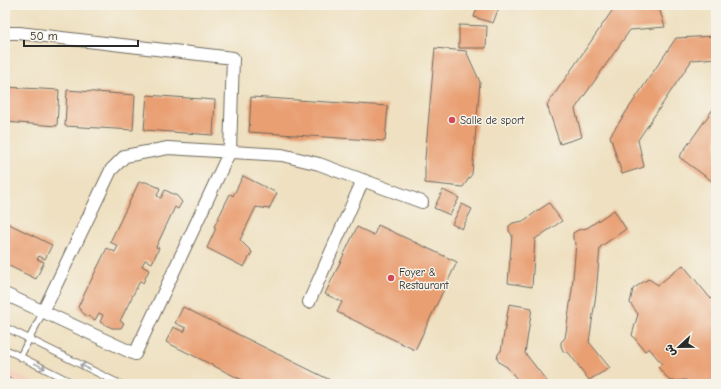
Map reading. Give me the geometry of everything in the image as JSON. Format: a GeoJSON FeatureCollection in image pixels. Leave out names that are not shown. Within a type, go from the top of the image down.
{"type":"FeatureCollection","features":[{"type":"Feature","properties":{"kind":"street"},"geometry":{"type":"LineString","coordinates":[[5,33],[19,33],[233,58],[230,151],[135,354],[5,294]]}},
{"type":"Feature","properties":{"kind":"street"},"geometry":{"type":"LineString","coordinates":[[43,312],[111,170],[125,156],[168,148],[282,155],[318,164],[422,202]]}},
{"type":"Feature","properties":{"kind":"street"},"geometry":{"type":"LineString","coordinates":[[309,302],[363,180]]}},
{"type":"Feature","properties":{"kind":"lane"},"geometry":{"type":"LineString","coordinates":[[20,356],[43,312]]}},
{"type":"Feature","properties":{"kind":"lane"},"geometry":{"type":"LineString","coordinates":[[5,328],[120,384]]}},
{"type":"Feature","properties":{"kind":"lane"},"geometry":{"type":"LineString","coordinates":[[5,349],[75,384]]}},
{"type":"Feature","properties":{"kind":"lane"},"geometry":{"type":"LineString","coordinates":[[5,380],[12,384]]}},
{"type":"Feature","properties":{"kind":"shaded area"},"geometry":{"type":"Polygon","coordinates":[[[5,368],[37,384],[5,384],[5,368]]]}},
{"type":"Feature","properties":{"kind":"building"},"geometry":{"type":"Polygon","coordinates":[[[478,5],[492,5],[499,7],[493,23],[474,17],[478,5]]]}},
{"type":"Feature","properties":{"kind":"building"},"geometry":{"type":"Polygon","coordinates":[[[658,5],[665,27],[630,30],[575,109],[582,137],[560,144],[547,105],[614,8],[658,5]]]}},
{"type":"Feature","properties":{"kind":"building"},"geometry":{"type":"Polygon","coordinates":[[[459,25],[487,26],[486,48],[459,48],[459,25]]]}},
{"type":"Feature","properties":{"kind":"building"},"geometry":{"type":"Polygon","coordinates":[[[716,36],[716,58],[692,60],[638,140],[644,167],[622,174],[610,136],[676,38],[716,36]]]}},
{"type":"Feature","properties":{"kind":"building","name":"Salle de sport"},"geometry":{"type":"Polygon","coordinates":[[[435,48],[466,51],[480,82],[472,174],[463,187],[425,183],[425,158],[435,48]]]}},
{"type":"Feature","properties":{"kind":"building"},"geometry":{"type":"Polygon","coordinates":[[[5,87],[59,90],[57,126],[5,122],[5,87]]]}},
{"type":"Feature","properties":{"kind":"building"},"geometry":{"type":"Polygon","coordinates":[[[67,90],[135,95],[133,130],[65,126],[67,90]]]}},
{"type":"Feature","properties":{"kind":"building"},"geometry":{"type":"Polygon","coordinates":[[[147,95],[215,100],[213,135],[144,130],[147,95]]]}},
{"type":"Feature","properties":{"kind":"building"},"geometry":{"type":"Polygon","coordinates":[[[251,97],[388,106],[385,141],[249,132],[251,97]]]}},
{"type":"Feature","properties":{"kind":"building"},"geometry":{"type":"Polygon","coordinates":[[[716,105],[716,184],[679,157],[716,105]]]}},
{"type":"Feature","properties":{"kind":"building"},"geometry":{"type":"Polygon","coordinates":[[[243,176],[277,193],[269,209],[256,207],[240,240],[252,252],[244,267],[207,248],[216,228],[214,227],[230,194],[233,196],[243,176]]]}},
{"type":"Feature","properties":{"kind":"building"},"geometry":{"type":"Polygon","coordinates":[[[139,182],[146,182],[160,188],[157,196],[161,198],[165,190],[177,196],[182,202],[178,209],[175,207],[156,247],[159,248],[152,263],[145,260],[142,266],[149,270],[143,283],[140,281],[120,321],[124,323],[121,328],[112,328],[100,322],[103,315],[99,313],[95,320],[84,314],[78,307],[107,248],[115,252],[118,246],[110,242],[139,182]]]}},
{"type":"Feature","properties":{"kind":"building"},"geometry":{"type":"Polygon","coordinates":[[[443,190],[459,198],[450,215],[434,208],[443,190]]]}},
{"type":"Feature","properties":{"kind":"building"},"geometry":{"type":"Polygon","coordinates":[[[549,203],[562,221],[535,239],[532,287],[508,283],[512,235],[509,231],[509,226],[513,223],[523,221],[549,203]]]}},
{"type":"Feature","properties":{"kind":"building"},"geometry":{"type":"Polygon","coordinates":[[[462,204],[472,209],[462,229],[452,224],[462,204]]]}},
{"type":"Feature","properties":{"kind":"building"},"geometry":{"type":"Polygon","coordinates":[[[614,210],[626,229],[600,247],[596,294],[589,342],[610,368],[589,380],[569,353],[563,351],[561,346],[561,342],[565,338],[572,290],[576,243],[573,239],[573,233],[587,228],[614,210]]]}},
{"type":"Feature","properties":{"kind":"building"},"geometry":{"type":"Polygon","coordinates":[[[5,222],[52,245],[45,259],[39,256],[37,259],[44,262],[36,279],[5,264],[5,222]]]}},
{"type":"Feature","properties":{"kind":"building","name":"Foyer & Restaurant"},"geometry":{"type":"Polygon","coordinates":[[[378,225],[457,262],[415,350],[337,312],[342,302],[325,294],[357,227],[374,235],[378,225]]]}},
{"type":"Feature","properties":{"kind":"building"},"geometry":{"type":"Polygon","coordinates":[[[683,265],[711,299],[716,294],[716,384],[693,384],[685,380],[670,381],[658,367],[662,364],[649,348],[645,351],[632,335],[638,314],[630,303],[633,289],[649,279],[658,285],[683,265]]]}},
{"type":"Feature","properties":{"kind":"building"},"geometry":{"type":"Polygon","coordinates":[[[509,304],[532,308],[525,353],[549,384],[521,384],[507,367],[500,363],[497,359],[498,354],[501,351],[509,304]]]}},
{"type":"Feature","properties":{"kind":"building"},"geometry":{"type":"Polygon","coordinates":[[[183,307],[338,384],[250,384],[166,342],[173,327],[184,332],[186,328],[175,323],[183,307]]]}},
{"type":"Feature","properties":{"kind":"place","name":"Salle de sport"},"geometry":{"type":"Point","coordinates":[452,120]}},
{"type":"Feature","properties":{"kind":"place","name":"Foyer & Restaurant"},"geometry":{"type":"Point","coordinates":[391,278]}}]}
